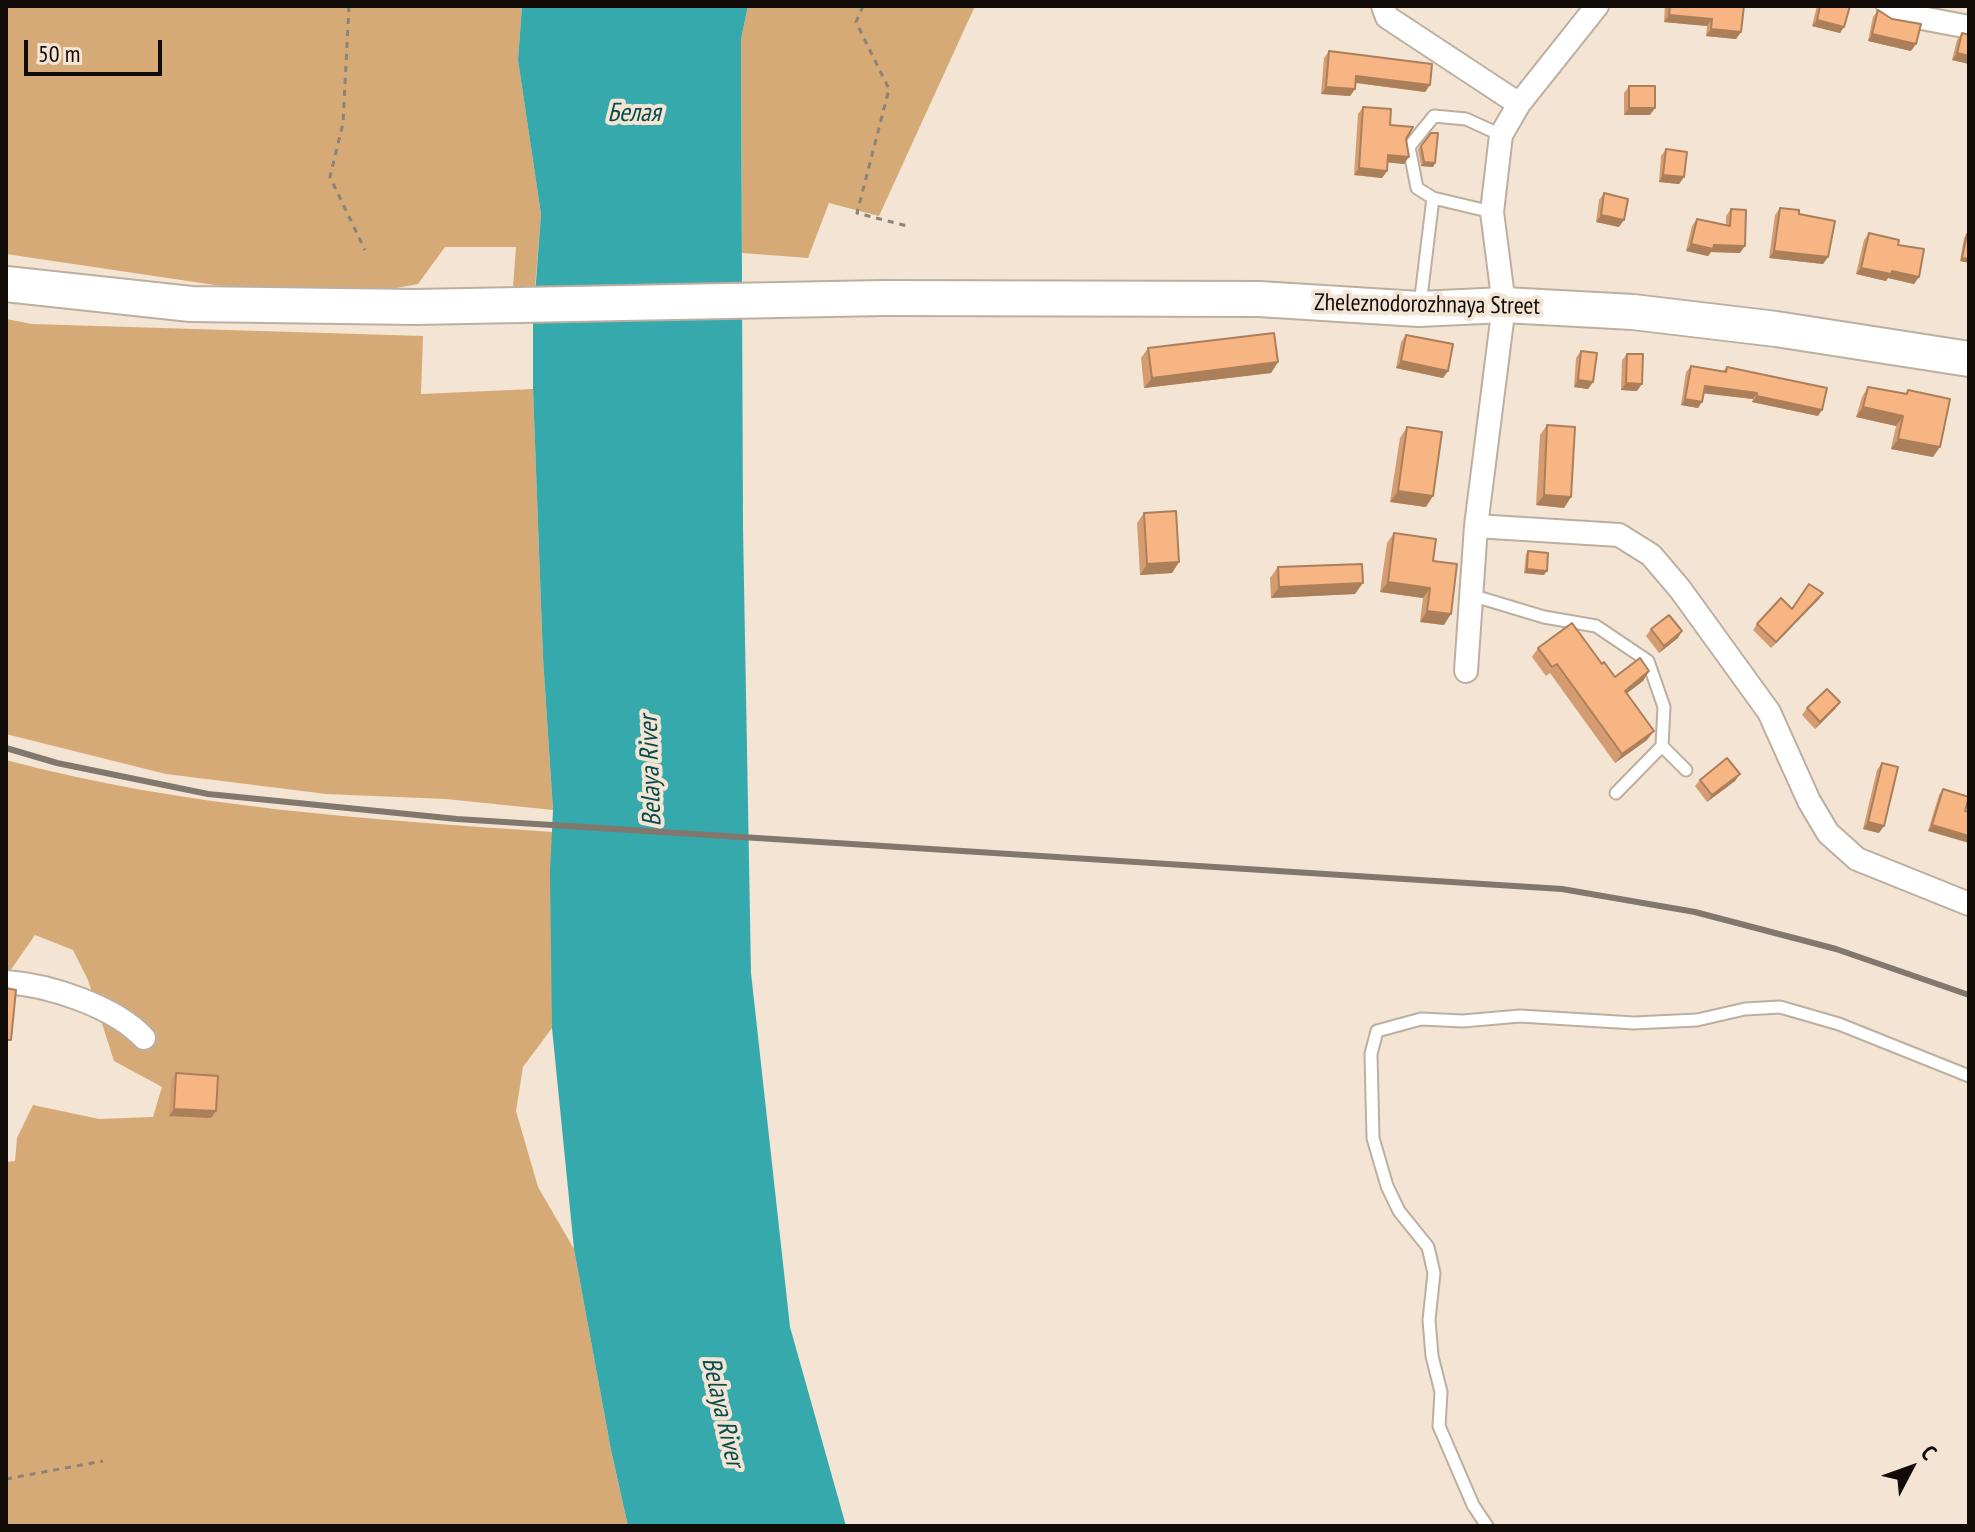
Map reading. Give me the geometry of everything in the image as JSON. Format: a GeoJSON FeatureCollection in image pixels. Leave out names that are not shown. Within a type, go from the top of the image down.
{"type":"FeatureCollection","features":[{"type":"Feature","properties":{"kind":"main road","name":"Zheleznodorozhnaya Street"},"geometry":{"type":"LineString","coordinates":[[6,284],[191,304],[415,307],[883,298],[1259,299],[1419,309],[1504,305],[1649,314],[1776,329],[1969,359]]}},
{"type":"Feature","properties":{"kind":"street"},"geometry":{"type":"LineString","coordinates":[[1383,6],[1387,17],[1519,104]]}},
{"type":"Feature","properties":{"kind":"street"},"geometry":{"type":"LineString","coordinates":[[1466,671],[1476,526],[1504,305],[1492,212],[1501,135],[1519,104],[1597,6]]}},
{"type":"Feature","properties":{"kind":"street"},"geometry":{"type":"LineString","coordinates":[[1888,6],[1890,12],[1969,27]]}},
{"type":"Feature","properties":{"kind":"street"},"geometry":{"type":"LineString","coordinates":[[1476,526],[1619,535],[1651,555],[1680,589],[1769,712],[1809,801],[1828,833],[1857,859],[1969,904]]}},
{"type":"Feature","properties":{"kind":"street"},"geometry":{"type":"LineString","coordinates":[[6,982],[34,983],[81,1001],[129,1022],[144,1038]]}},
{"type":"Feature","properties":{"kind":"lane"},"geometry":{"type":"LineString","coordinates":[[1492,212],[1433,198],[1417,188],[1409,147],[1434,116],[1466,119],[1501,135]]}},
{"type":"Feature","properties":{"kind":"lane"},"geometry":{"type":"LineString","coordinates":[[1419,309],[1433,198]]}},
{"type":"Feature","properties":{"kind":"lane"},"geometry":{"type":"LineString","coordinates":[[1471,595],[1544,617],[1596,626],[1648,661],[1664,707],[1662,746],[1616,793]]}},
{"type":"Feature","properties":{"kind":"lane"},"geometry":{"type":"LineString","coordinates":[[1662,746],[1686,770]]}},
{"type":"Feature","properties":{"kind":"lane"},"geometry":{"type":"LineString","coordinates":[[1487,1526],[1473,1505],[1439,1426],[1441,1392],[1432,1356],[1429,1320],[1434,1273],[1428,1247],[1399,1211],[1387,1186],[1373,1138],[1371,1054],[1377,1031],[1421,1019],[1463,1021],[1520,1016],[1634,1023],[1697,1020],[1745,1009],[1780,1007],[1839,1024],[1969,1076]]}},
{"type":"Feature","properties":{"kind":"path"},"geometry":{"type":"LineString","coordinates":[[349,6],[343,123],[330,177],[365,250]]}},
{"type":"Feature","properties":{"kind":"path"},"geometry":{"type":"LineString","coordinates":[[863,6],[856,22],[889,89],[857,213],[907,226]]}},
{"type":"Feature","properties":{"kind":"path"},"geometry":{"type":"LineString","coordinates":[[6,1479],[103,1461]]}},
{"type":"Feature","properties":{"kind":"shaded area"},"geometry":{"type":"Polygon","coordinates":[[[6,6],[522,6],[518,60],[541,214],[535,288],[513,287],[516,247],[445,247],[418,284],[369,293],[242,289],[6,254],[6,6]]]}},
{"type":"Feature","properties":{"kind":"shaded area"},"geometry":{"type":"Polygon","coordinates":[[[748,6],[975,6],[879,216],[829,203],[808,258],[742,253],[741,39],[748,6]]]}},
{"type":"Feature","properties":{"kind":"shaded area"},"geometry":{"type":"Polygon","coordinates":[[[6,319],[32,324],[423,336],[421,394],[533,389],[543,658],[553,810],[446,799],[326,794],[166,774],[6,734],[6,319]]]}},
{"type":"Feature","properties":{"kind":"shaded area"},"geometry":{"type":"Polygon","coordinates":[[[6,760],[141,790],[208,800],[345,816],[552,832],[552,1028],[523,1067],[516,1111],[538,1187],[574,1249],[628,1526],[6,1526],[6,1162],[15,1161],[17,1138],[33,1105],[99,1119],[153,1117],[162,1087],[114,1061],[88,980],[73,950],[35,935],[10,971],[6,971],[6,760]]]}},
{"type":"Feature","properties":{"kind":"water","name":"Белая"},"geometry":{"type":"Polygon","coordinates":[[[522,6],[748,6],[741,39],[743,528],[751,973],[790,1327],[846,1526],[628,1526],[611,1450],[574,1249],[552,1028],[550,872],[553,810],[543,658],[533,389],[533,322],[541,214],[518,60],[522,6]]]}},
{"type":"Feature","properties":{"kind":"building"},"geometry":{"type":"Polygon","coordinates":[[[1670,6],[1744,6],[1741,32],[1711,29],[1712,19],[1669,15],[1670,6]]]}},
{"type":"Feature","properties":{"kind":"building"},"geometry":{"type":"Polygon","coordinates":[[[1820,6],[1850,6],[1844,27],[1817,20],[1820,6]]]}},
{"type":"Feature","properties":{"kind":"building"},"geometry":{"type":"Polygon","coordinates":[[[1878,10],[1892,19],[1921,24],[1916,44],[1872,34],[1878,10]]]}},
{"type":"Feature","properties":{"kind":"building"},"geometry":{"type":"Polygon","coordinates":[[[1962,33],[1969,35],[1969,56],[1957,53],[1962,33]]]}},
{"type":"Feature","properties":{"kind":"building"},"geometry":{"type":"Polygon","coordinates":[[[1329,51],[1432,64],[1430,85],[1356,76],[1355,89],[1326,87],[1329,51]]]}},
{"type":"Feature","properties":{"kind":"building"},"geometry":{"type":"Polygon","coordinates":[[[1629,86],[1655,86],[1655,108],[1629,108],[1629,86]]]}},
{"type":"Feature","properties":{"kind":"building"},"geometry":{"type":"Polygon","coordinates":[[[1363,107],[1391,109],[1390,125],[1413,127],[1406,139],[1409,157],[1388,155],[1387,171],[1359,168],[1363,107]]]}},
{"type":"Feature","properties":{"kind":"building"},"geometry":{"type":"Polygon","coordinates":[[[1431,133],[1438,133],[1435,163],[1424,162],[1421,146],[1431,133]]]}},
{"type":"Feature","properties":{"kind":"building"},"geometry":{"type":"Polygon","coordinates":[[[1666,149],[1687,152],[1684,177],[1663,175],[1666,149]]]}},
{"type":"Feature","properties":{"kind":"building"},"geometry":{"type":"Polygon","coordinates":[[[1604,193],[1628,199],[1624,220],[1601,215],[1604,193]]]}},
{"type":"Feature","properties":{"kind":"building"},"geometry":{"type":"Polygon","coordinates":[[[1780,208],[1799,210],[1799,214],[1835,221],[1828,257],[1774,251],[1780,208]]]}},
{"type":"Feature","properties":{"kind":"building"},"geometry":{"type":"Polygon","coordinates":[[[1731,209],[1746,210],[1745,246],[1714,245],[1713,249],[1691,244],[1697,219],[1730,226],[1731,209]]]}},
{"type":"Feature","properties":{"kind":"building"},"geometry":{"type":"Polygon","coordinates":[[[1869,233],[1899,240],[1898,245],[1924,249],[1919,277],[1861,268],[1869,233]]]}},
{"type":"Feature","properties":{"kind":"building"},"geometry":{"type":"Polygon","coordinates":[[[1969,235],[1969,259],[1962,258],[1969,235]]]}},
{"type":"Feature","properties":{"kind":"building"},"geometry":{"type":"Polygon","coordinates":[[[1274,333],[1278,362],[1152,378],[1148,348],[1274,333]]]}},
{"type":"Feature","properties":{"kind":"building"},"geometry":{"type":"Polygon","coordinates":[[[1406,335],[1453,344],[1448,371],[1401,361],[1406,335]]]}},
{"type":"Feature","properties":{"kind":"building"},"geometry":{"type":"Polygon","coordinates":[[[1581,351],[1597,353],[1593,382],[1578,380],[1581,351]]]}},
{"type":"Feature","properties":{"kind":"building"},"geometry":{"type":"Polygon","coordinates":[[[1627,354],[1643,354],[1642,384],[1626,383],[1627,354]]]}},
{"type":"Feature","properties":{"kind":"building"},"geometry":{"type":"Polygon","coordinates":[[[1691,366],[1726,372],[1727,367],[1827,388],[1822,410],[1757,396],[1757,393],[1705,386],[1702,402],[1685,399],[1691,366]]]}},
{"type":"Feature","properties":{"kind":"building"},"geometry":{"type":"Polygon","coordinates":[[[1868,387],[1907,394],[1908,390],[1950,399],[1940,447],[1898,439],[1903,416],[1863,407],[1868,387]]]}},
{"type":"Feature","properties":{"kind":"building"},"geometry":{"type":"Polygon","coordinates":[[[1547,425],[1575,427],[1571,497],[1544,495],[1547,425]]]}},
{"type":"Feature","properties":{"kind":"building"},"geometry":{"type":"Polygon","coordinates":[[[1407,427],[1442,432],[1433,496],[1398,491],[1407,427]]]}},
{"type":"Feature","properties":{"kind":"building"},"geometry":{"type":"Polygon","coordinates":[[[1176,511],[1179,562],[1147,564],[1144,513],[1176,511]]]}},
{"type":"Feature","properties":{"kind":"building"},"geometry":{"type":"Polygon","coordinates":[[[1394,533],[1436,539],[1433,561],[1457,564],[1451,614],[1427,611],[1430,588],[1388,582],[1394,533]]]}},
{"type":"Feature","properties":{"kind":"building"},"geometry":{"type":"Polygon","coordinates":[[[1528,551],[1548,553],[1547,571],[1527,569],[1528,551]]]}},
{"type":"Feature","properties":{"kind":"building"},"geometry":{"type":"Polygon","coordinates":[[[1362,564],[1363,583],[1279,587],[1278,567],[1362,564]]]}},
{"type":"Feature","properties":{"kind":"building"},"geometry":{"type":"Polygon","coordinates":[[[1809,584],[1823,593],[1776,642],[1757,624],[1781,598],[1792,609],[1809,584]]]}},
{"type":"Feature","properties":{"kind":"building"},"geometry":{"type":"Polygon","coordinates":[[[1669,615],[1682,631],[1664,646],[1651,629],[1669,615]]]}},
{"type":"Feature","properties":{"kind":"building"},"geometry":{"type":"Polygon","coordinates":[[[1572,623],[1615,677],[1640,658],[1649,671],[1625,691],[1654,731],[1622,754],[1557,664],[1552,667],[1538,648],[1572,623]]]}},
{"type":"Feature","properties":{"kind":"building"},"geometry":{"type":"Polygon","coordinates":[[[1827,689],[1840,702],[1820,722],[1807,708],[1827,689]]]}},
{"type":"Feature","properties":{"kind":"building"},"geometry":{"type":"Polygon","coordinates":[[[1727,758],[1740,774],[1712,795],[1700,780],[1727,758]]]}},
{"type":"Feature","properties":{"kind":"building"},"geometry":{"type":"Polygon","coordinates":[[[1882,763],[1898,767],[1884,826],[1868,822],[1882,763]]]}},
{"type":"Feature","properties":{"kind":"building"},"geometry":{"type":"Polygon","coordinates":[[[1943,789],[1969,797],[1965,811],[1969,812],[1969,836],[1932,825],[1943,789]]]}},
{"type":"Feature","properties":{"kind":"building"},"geometry":{"type":"Polygon","coordinates":[[[6,988],[16,990],[11,1040],[6,1040],[6,988]]]}},
{"type":"Feature","properties":{"kind":"building"},"geometry":{"type":"Polygon","coordinates":[[[176,1073],[218,1076],[216,1111],[174,1109],[176,1073]]]}},
{"type":"Feature","properties":{"kind":"railway"},"geometry":{"type":"LineString","coordinates":[[6,748],[57,763],[208,794],[457,819],[1562,889],[1695,912],[1836,949],[1969,995]]}},
{"type":"Feature","properties":{"kind":"water label","name":"Belaya River"},"geometry":{"type":"Point","coordinates":[651,771]}},
{"type":"Feature","properties":{"kind":"water label","name":"Belaya River"},"geometry":{"type":"Point","coordinates":[722,1412]}}]}
